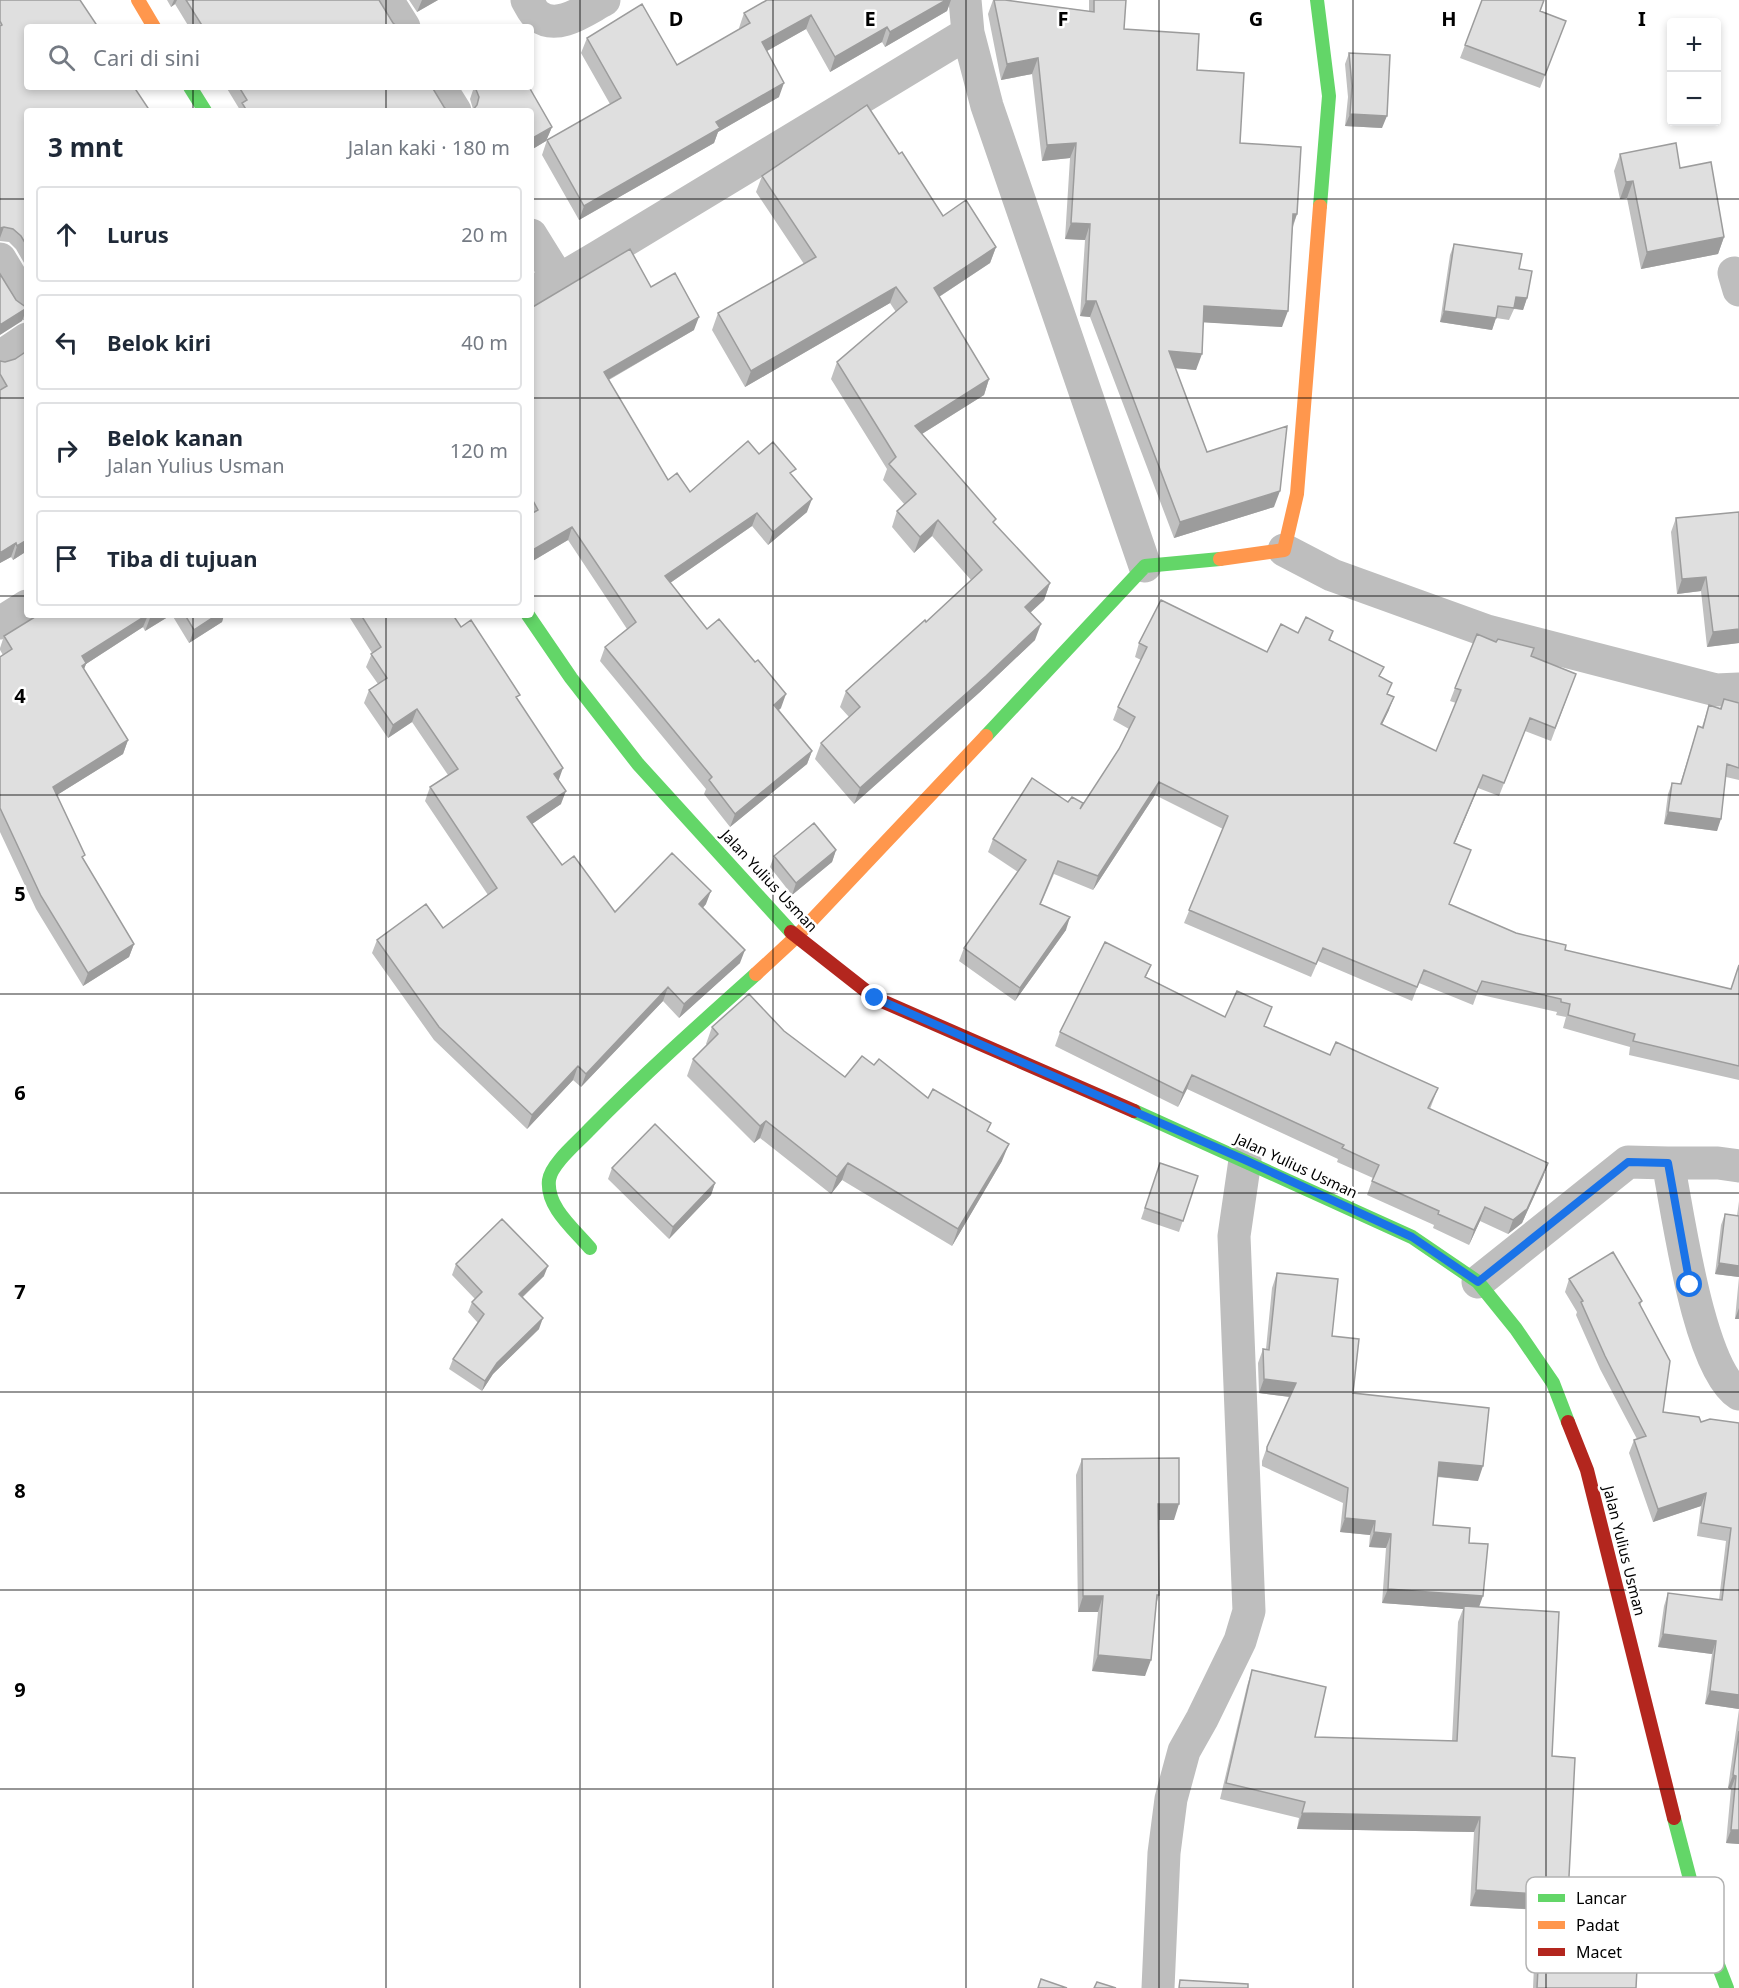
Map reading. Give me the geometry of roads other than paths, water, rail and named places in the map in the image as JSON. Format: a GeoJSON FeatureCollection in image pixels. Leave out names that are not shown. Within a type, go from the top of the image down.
{"type":"FeatureCollection","features":[{"type":"Feature","properties":{"kind":"street"},"geometry":{"type":"LineString","coordinates":[[138,0],[152,24]]}},
{"type":"Feature","properties":{"kind":"street"},"geometry":{"type":"LineString","coordinates":[[387,0],[402,24]]}},
{"type":"Feature","properties":{"kind":"street"},"geometry":{"type":"LineString","coordinates":[[527,0],[537,16],[551,22],[567,20],[603,0]]}},
{"type":"Feature","properties":{"kind":"street"},"geometry":{"type":"LineString","coordinates":[[965,0],[968,33],[987,106],[1145,566]]}},
{"type":"Feature","properties":{"kind":"street"},"geometry":{"type":"LineString","coordinates":[[1284,550],[1297,495],[1329,96],[1317,0]]}},
{"type":"Feature","properties":{"kind":"street"},"geometry":{"type":"LineString","coordinates":[[534,246],[545,286],[968,33]]}},
{"type":"Feature","properties":{"kind":"street"},"geometry":{"type":"LineString","coordinates":[[192,90],[203,108]]}},
{"type":"Feature","properties":{"kind":"street"},"geometry":{"type":"LineString","coordinates":[[442,90],[453,108]]}},
{"type":"Feature","properties":{"kind":"street"},"geometry":{"type":"LineString","coordinates":[[0,259],[24,299]]}},
{"type":"Feature","properties":{"kind":"street"},"geometry":{"type":"LineString","coordinates":[[0,357],[24,341]]}},
{"type":"Feature","properties":{"kind":"street"},"geometry":{"type":"LineString","coordinates":[[590,1248],[558,1210],[549,1192],[549,1177],[561,1159],[632,1086],[795,937],[1145,566],[1250,556],[1284,550],[1332,575],[1486,631],[1716,690],[1739,689]]}},
{"type":"Feature","properties":{"kind":"street"},"geometry":{"type":"LineString","coordinates":[[0,623],[24,608]]}},
{"type":"Feature","properties":{"kind":"street","name":"Jalan Yulius Usman"},"geometry":{"type":"LineString","coordinates":[[530,618],[571,678],[638,764],[795,937],[875,998],[1245,1160],[1412,1237],[1478,1282],[1516,1329],[1553,1383],[1587,1470],[1689,1877]]}},
{"type":"Feature","properties":{"kind":"street"},"geometry":{"type":"LineString","coordinates":[[1158,1988],[1164,1853],[1171,1799],[1184,1751],[1240,1641],[1249,1611],[1234,1236],[1245,1160]]}},
{"type":"Feature","properties":{"kind":"street"},"geometry":{"type":"LineString","coordinates":[[1478,1282],[1628,1162],[1719,1163],[1739,1166]]}},
{"type":"Feature","properties":{"kind":"street"},"geometry":{"type":"LineString","coordinates":[[1668,1163],[1690,1285],[1715,1363],[1731,1389],[1739,1394]]}},
{"type":"Feature","properties":{"kind":"street","name":"Jalan Yulius Usman"},"geometry":{"type":"LineString","coordinates":[[1721,1973],[1727,1988]]}}]}
